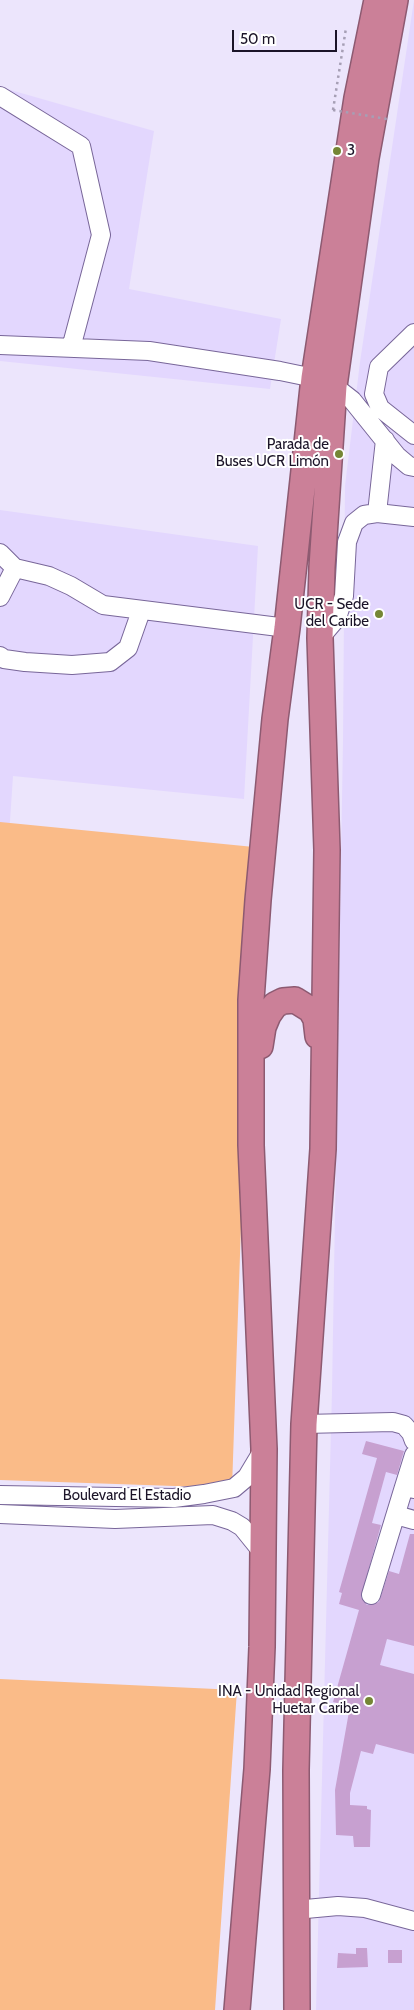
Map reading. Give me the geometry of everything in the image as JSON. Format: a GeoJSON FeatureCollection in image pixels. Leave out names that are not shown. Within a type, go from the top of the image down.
{"type":"FeatureCollection","features":[{"type":"Feature","properties":{"kind":"highway"},"geometry":{"type":"LineString","coordinates":[[237,2010],[256,1769],[263,1553],[264,1449],[250,1145],[251,1000],[258,900],[275,719],[324,382],[358,98],[377,0]]}},
{"type":"Feature","properties":{"kind":"highway"},"geometry":{"type":"LineString","coordinates":[[297,2010],[296,1770],[304,1424],[323,1149],[327,850],[320,638],[324,382],[362,186],[395,0]]}},
{"type":"Feature","properties":{"kind":"highway"},"geometry":{"type":"LineString","coordinates":[[250,1145],[263,1027],[275,1005],[283,1001],[295,1000],[311,1010],[316,1019],[323,1149]]}},
{"type":"Feature","properties":{"kind":"street"},"geometry":{"type":"LineString","coordinates":[[0,96],[80,146],[101,235],[71,348]]}},
{"type":"Feature","properties":{"kind":"street"},"geometry":{"type":"LineString","coordinates":[[414,333],[379,367],[374,394],[380,408],[414,435]]}},
{"type":"Feature","properties":{"kind":"street"},"geometry":{"type":"LineString","coordinates":[[0,345],[149,351],[280,371],[324,382],[352,400],[398,456],[414,468]]}},
{"type":"Feature","properties":{"kind":"street"},"geometry":{"type":"LineString","coordinates":[[377,513],[385,440]]}},
{"type":"Feature","properties":{"kind":"street"},"geometry":{"type":"LineString","coordinates":[[320,638],[337,618],[344,596],[346,542],[354,523],[364,515],[377,513],[414,517]]}},
{"type":"Feature","properties":{"kind":"street"},"geometry":{"type":"LineString","coordinates":[[0,552],[15,568],[49,576],[71,586],[103,605],[287,628]]}},
{"type":"Feature","properties":{"kind":"street"},"geometry":{"type":"LineString","coordinates":[[0,598],[15,568]]}},
{"type":"Feature","properties":{"kind":"street"},"geometry":{"type":"LineString","coordinates":[[0,656],[4,659],[25,662],[72,665],[110,662],[128,648],[142,611]]}},
{"type":"Feature","properties":{"kind":"street"},"geometry":{"type":"LineString","coordinates":[[304,1424],[414,1420]]}},
{"type":"Feature","properties":{"kind":"street"},"geometry":{"type":"LineString","coordinates":[[393,1422],[404,1425],[411,1432],[414,1441]]}},
{"type":"Feature","properties":{"kind":"street","name":"Boulevard El Estadio"},"geometry":{"type":"LineString","coordinates":[[0,1495],[174,1498],[204,1494],[234,1488],[247,1477],[264,1449]]}},
{"type":"Feature","properties":{"kind":"street"},"geometry":{"type":"LineString","coordinates":[[372,1596],[396,1515],[409,1488],[414,1454]]}},
{"type":"Feature","properties":{"kind":"street","name":"Boulevard El Estadio"},"geometry":{"type":"LineString","coordinates":[[0,1514],[115,1518],[213,1515],[232,1521],[242,1527],[263,1553]]}},
{"type":"Feature","properties":{"kind":"street"},"geometry":{"type":"LineString","coordinates":[[396,1515],[414,1520]]}},
{"type":"Feature","properties":{"kind":"street"},"geometry":{"type":"LineString","coordinates":[[296,1910],[338,1906],[365,1908],[414,1921]]}},
{"type":"Feature","properties":{"kind":"path"},"geometry":{"type":"LineString","coordinates":[[346,28],[333,110],[387,119]]}},
{"type":"Feature","properties":{"kind":"shaded area"},"geometry":{"type":"Polygon","coordinates":[[[414,0],[414,2010],[316,2010],[332,1391],[343,741],[345,486],[360,362],[414,0]]]}},
{"type":"Feature","properties":{"kind":"shaded area"},"geometry":{"type":"Polygon","coordinates":[[[0,87],[154,131],[129,289],[281,319],[270,389],[0,361],[0,87]]]}},
{"type":"Feature","properties":{"kind":"shaded area"},"geometry":{"type":"Polygon","coordinates":[[[0,510],[258,546],[244,799],[13,776],[0,971],[0,510]]]}},
{"type":"Feature","properties":{"kind":"shaded area"},"geometry":{"type":"Polygon","coordinates":[[[0,822],[254,847],[232,1488],[0,1480],[0,822]]]}},
{"type":"Feature","properties":{"kind":"shaded area"},"geometry":{"type":"Polygon","coordinates":[[[0,1679],[237,1690],[215,2010],[0,2010],[0,1679]]]}},
{"type":"Feature","properties":{"kind":"building"},"geometry":{"type":"Polygon","coordinates":[[[366,1441],[404,1451],[397,1475],[386,1472],[372,1523],[381,1525],[361,1597],[367,1605],[379,1602],[389,1571],[399,1574],[410,1534],[414,1534],[414,1646],[387,1639],[380,1665],[414,1674],[414,1754],[376,1744],[373,1754],[361,1751],[350,1793],[350,1805],[367,1806],[367,1809],[371,1810],[370,1847],[354,1847],[353,1836],[336,1835],[335,1790],[350,1706],[333,1702],[359,1610],[339,1604],[342,1593],[339,1592],[377,1458],[362,1454],[366,1441]]]}},
{"type":"Feature","properties":{"kind":"building"},"geometry":{"type":"Polygon","coordinates":[[[356,1948],[367,1948],[368,1967],[337,1968],[338,1953],[356,1954],[356,1948]]]}},
{"type":"Feature","properties":{"kind":"building"},"geometry":{"type":"Polygon","coordinates":[[[388,1950],[402,1950],[402,1963],[388,1963],[388,1950]]]}},
{"type":"Feature","properties":{"kind":"place","name":"3"},"geometry":{"type":"Point","coordinates":[337,151]}},
{"type":"Feature","properties":{"kind":"place","name":"Parada de Buses UCR Limón"},"geometry":{"type":"Point","coordinates":[339,454]}},
{"type":"Feature","properties":{"kind":"place","name":"UCR - Sede del Caribe"},"geometry":{"type":"Point","coordinates":[379,614]}},
{"type":"Feature","properties":{"kind":"place","name":"INA - Unidad Regional Huetar Caribe"},"geometry":{"type":"Point","coordinates":[369,1701]}}]}
